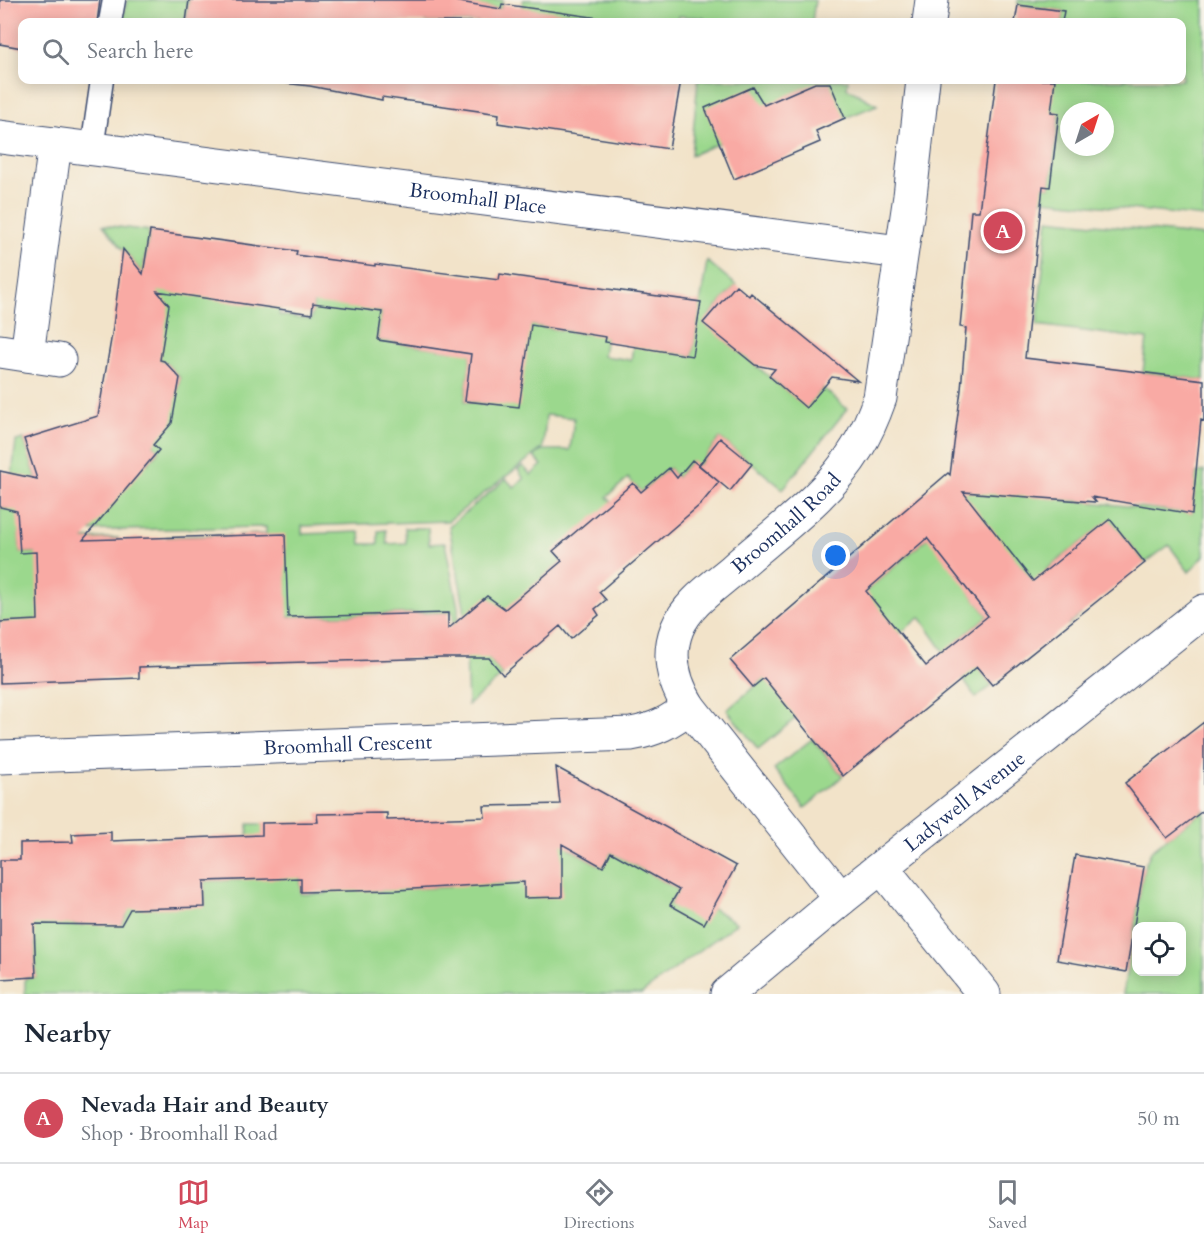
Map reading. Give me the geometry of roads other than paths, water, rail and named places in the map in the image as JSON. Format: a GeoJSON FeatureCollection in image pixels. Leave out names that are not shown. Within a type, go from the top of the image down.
{"type":"FeatureCollection","features":[{"type":"Feature","properties":{"kind":"street"},"geometry":{"type":"LineString","coordinates":[[930,18],[932,0]]}},
{"type":"Feature","properties":{"kind":"street","name":"Broomhall Road"},"geometry":{"type":"LineString","coordinates":[[842,899],[689,707],[675,681],[671,664],[672,643],[687,610],[823,490],[856,449],[870,424],[880,398],[910,196],[923,84]]}},
{"type":"Feature","properties":{"kind":"street","name":"Broomhall Place"},"geometry":{"type":"LineString","coordinates":[[0,137],[900,252]]}},
{"type":"Feature","properties":{"kind":"street"},"geometry":{"type":"LineString","coordinates":[[55,144],[14,353],[59,360]]}},
{"type":"Feature","properties":{"kind":"street","name":"Ladywell Avenue"},"geometry":{"type":"LineString","coordinates":[[727,994],[842,899],[1204,610]]}},
{"type":"Feature","properties":{"kind":"street","name":"Broomhall Crescent"},"geometry":{"type":"LineString","coordinates":[[0,757],[631,734],[667,724],[689,707]]}},
{"type":"Feature","properties":{"kind":"street"},"geometry":{"type":"LineString","coordinates":[[882,868],[984,994]]}},
{"type":"Feature","properties":{"kind":"lane"},"geometry":{"type":"LineString","coordinates":[[111,18],[114,0]]}},
{"type":"Feature","properties":{"kind":"lane"},"geometry":{"type":"LineString","coordinates":[[92,149],[101,84]]}},
{"type":"Feature","properties":{"kind":"place","name":"Nevada Hair and Beauty"},"geometry":{"type":"Point","coordinates":[1003,231]}}]}
